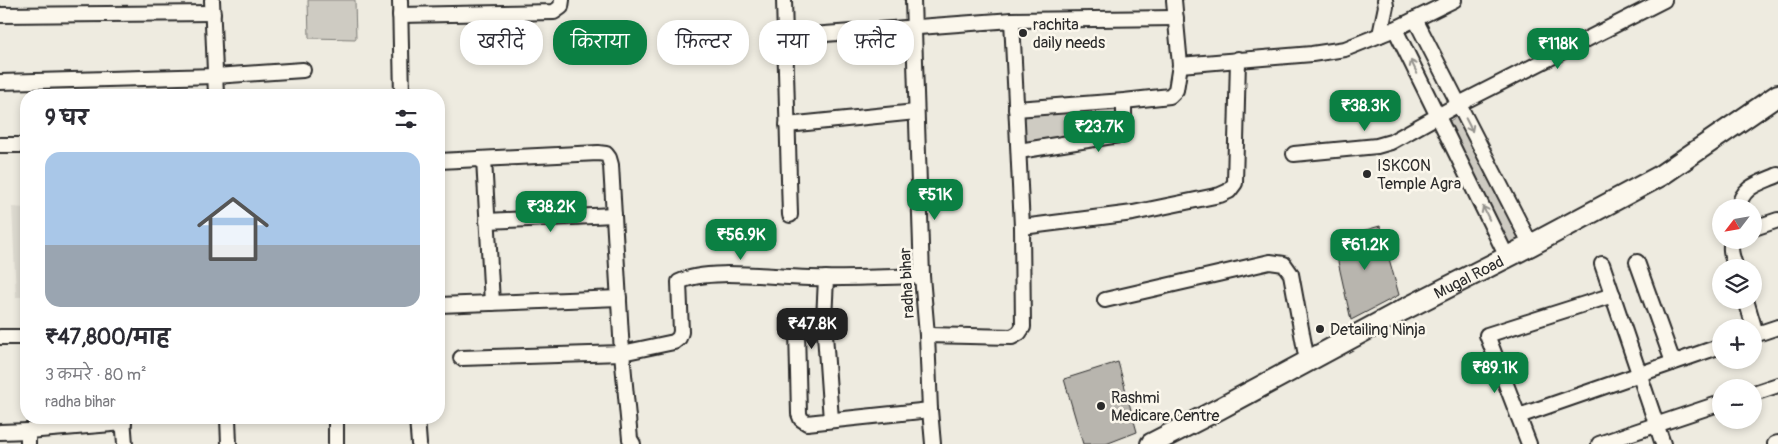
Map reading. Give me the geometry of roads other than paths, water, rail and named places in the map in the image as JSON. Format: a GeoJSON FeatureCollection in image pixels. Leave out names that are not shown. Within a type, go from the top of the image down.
{"type":"FeatureCollection","features":[{"type":"Feature","properties":{"kind":"street"},"geometry":{"type":"LineString","coordinates":[[400,0],[402,89]]}},
{"type":"Feature","properties":{"kind":"street"},"geometry":{"type":"LineString","coordinates":[[400,14],[554,12],[561,7],[562,0]]}},
{"type":"Feature","properties":{"kind":"street"},"geometry":{"type":"LineString","coordinates":[[784,0],[785,20]]}},
{"type":"Feature","properties":{"kind":"street","name":"radha bihar"},"geometry":{"type":"LineString","coordinates":[[912,0],[913,20]]}},
{"type":"Feature","properties":{"kind":"street"},"geometry":{"type":"LineString","coordinates":[[1016,109],[1170,96],[1176,90],[1180,65],[1174,0]]}},
{"type":"Feature","properties":{"kind":"street"},"geometry":{"type":"LineString","coordinates":[[1380,35],[1386,6],[1385,0]]}},
{"type":"Feature","properties":{"kind":"street"},"geometry":{"type":"LineString","coordinates":[[1180,65],[1330,52],[1345,49],[1396,29],[1454,0]]}},
{"type":"Feature","properties":{"kind":"street"},"geometry":{"type":"LineString","coordinates":[[1294,154],[1384,144],[1403,136],[1459,104],[1664,0]]}},
{"type":"Feature","properties":{"kind":"street"},"geometry":{"type":"LineString","coordinates":[[0,15],[212,6],[216,89]]}},
{"type":"Feature","properties":{"kind":"street"},"geometry":{"type":"LineString","coordinates":[[914,28],[1012,20],[1176,18]]}},
{"type":"Feature","properties":{"kind":"street"},"geometry":{"type":"LineString","coordinates":[[1415,19],[1531,245]]}},
{"type":"Feature","properties":{"kind":"street"},"geometry":{"type":"LineString","coordinates":[[927,335],[1012,337],[1019,333],[1023,327],[1022,227],[1012,20]]}},
{"type":"Feature","properties":{"kind":"street"},"geometry":{"type":"LineString","coordinates":[[1396,29],[1507,257]]}},
{"type":"Feature","properties":{"kind":"street","name":"radha bihar"},"geometry":{"type":"LineString","coordinates":[[914,56],[922,276],[933,444]]}},
{"type":"Feature","properties":{"kind":"street"},"geometry":{"type":"LineString","coordinates":[[1022,227],[1133,213],[1220,195],[1229,191],[1235,184],[1238,59]]}},
{"type":"Feature","properties":{"kind":"street"},"geometry":{"type":"LineString","coordinates":[[786,65],[790,215]]}},
{"type":"Feature","properties":{"kind":"street"},"geometry":{"type":"LineString","coordinates":[[0,82],[215,76],[303,70]]}},
{"type":"Feature","properties":{"kind":"street","name":"Mugal Road"},"geometry":{"type":"LineString","coordinates":[[1151,444],[1660,176],[1778,94]]}},
{"type":"Feature","properties":{"kind":"street"},"geometry":{"type":"LineString","coordinates":[[1019,151],[1119,135],[1124,128],[1124,101]]}},
{"type":"Feature","properties":{"kind":"street"},"geometry":{"type":"LineString","coordinates":[[787,126],[916,112]]}},
{"type":"Feature","properties":{"kind":"street"},"geometry":{"type":"LineString","coordinates":[[0,145],[20,145]]}},
{"type":"Feature","properties":{"kind":"street"},"geometry":{"type":"LineString","coordinates":[[445,161],[598,153],[606,154],[609,158],[611,165],[622,353],[630,439],[633,444]]}},
{"type":"Feature","properties":{"kind":"street"},"geometry":{"type":"LineString","coordinates":[[484,160],[492,303]]}},
{"type":"Feature","properties":{"kind":"street"},"geometry":{"type":"LineString","coordinates":[[1740,199],[1744,192],[1778,174]]}},
{"type":"Feature","properties":{"kind":"street"},"geometry":{"type":"LineString","coordinates":[[488,222],[614,215]]}},
{"type":"Feature","properties":{"kind":"street"},"geometry":{"type":"LineString","coordinates":[[1762,225],[1778,220]]}},
{"type":"Feature","properties":{"kind":"street"},"geometry":{"type":"LineString","coordinates":[[1105,300],[1270,262],[1284,264],[1291,274],[1307,361]]}},
{"type":"Feature","properties":{"kind":"street"},"geometry":{"type":"LineString","coordinates":[[1637,262],[1673,362]]}},
{"type":"Feature","properties":{"kind":"street"},"geometry":{"type":"LineString","coordinates":[[1602,264],[1663,444]]}},
{"type":"Feature","properties":{"kind":"street"},"geometry":{"type":"LineString","coordinates":[[461,358],[622,353],[661,346],[679,338],[681,332],[679,282],[688,277],[730,274],[826,278],[922,276]]}},
{"type":"Feature","properties":{"kind":"street"},"geometry":{"type":"LineString","coordinates":[[826,278],[824,320],[831,420]]}},
{"type":"Feature","properties":{"kind":"street"},"geometry":{"type":"LineString","coordinates":[[1529,444],[1487,335],[1613,295]]}},
{"type":"Feature","properties":{"kind":"street"},"geometry":{"type":"LineString","coordinates":[[445,305],[619,298]]}},
{"type":"Feature","properties":{"kind":"street"},"geometry":{"type":"LineString","coordinates":[[824,320],[806,320],[800,324],[797,330],[799,414],[801,419],[807,423],[930,410]]}},
{"type":"Feature","properties":{"kind":"street"},"geometry":{"type":"LineString","coordinates":[[1762,333],[1778,327]]}},
{"type":"Feature","properties":{"kind":"street"},"geometry":{"type":"LineString","coordinates":[[0,336],[20,337]]}},
{"type":"Feature","properties":{"kind":"street"},"geometry":{"type":"LineString","coordinates":[[1519,416],[1712,349]]}},
{"type":"Feature","properties":{"kind":"street"},"geometry":{"type":"LineString","coordinates":[[1762,390],[1778,385]]}},
{"type":"Feature","properties":{"kind":"street"},"geometry":{"type":"LineString","coordinates":[[1599,444],[1712,407]]}},
{"type":"Feature","properties":{"kind":"street"},"geometry":{"type":"LineString","coordinates":[[0,432],[28,438],[102,424]]}},
{"type":"Feature","properties":{"kind":"street"},"geometry":{"type":"LineString","coordinates":[[123,424],[125,444]]}},
{"type":"Feature","properties":{"kind":"street"},"geometry":{"type":"LineString","coordinates":[[228,424],[229,444]]}},
{"type":"Feature","properties":{"kind":"street"},"geometry":{"type":"LineString","coordinates":[[336,424],[336,444]]}},
{"type":"Feature","properties":{"kind":"street"},"geometry":{"type":"LineString","coordinates":[[417,424],[419,444]]}},
{"type":"Feature","properties":{"kind":"place","name":"rachita daily needs"},"geometry":{"type":"Point","coordinates":[1023,33]}},
{"type":"Feature","properties":{"kind":"place","name":"ISKCON Temple Agra"},"geometry":{"type":"Point","coordinates":[1367,174]}},
{"type":"Feature","properties":{"kind":"place","name":"Detailing Ninja"},"geometry":{"type":"Point","coordinates":[1320,329]}},
{"type":"Feature","properties":{"kind":"place","name":"Rashmi Medicare Centre"},"geometry":{"type":"Point","coordinates":[1101,406]}}]}
